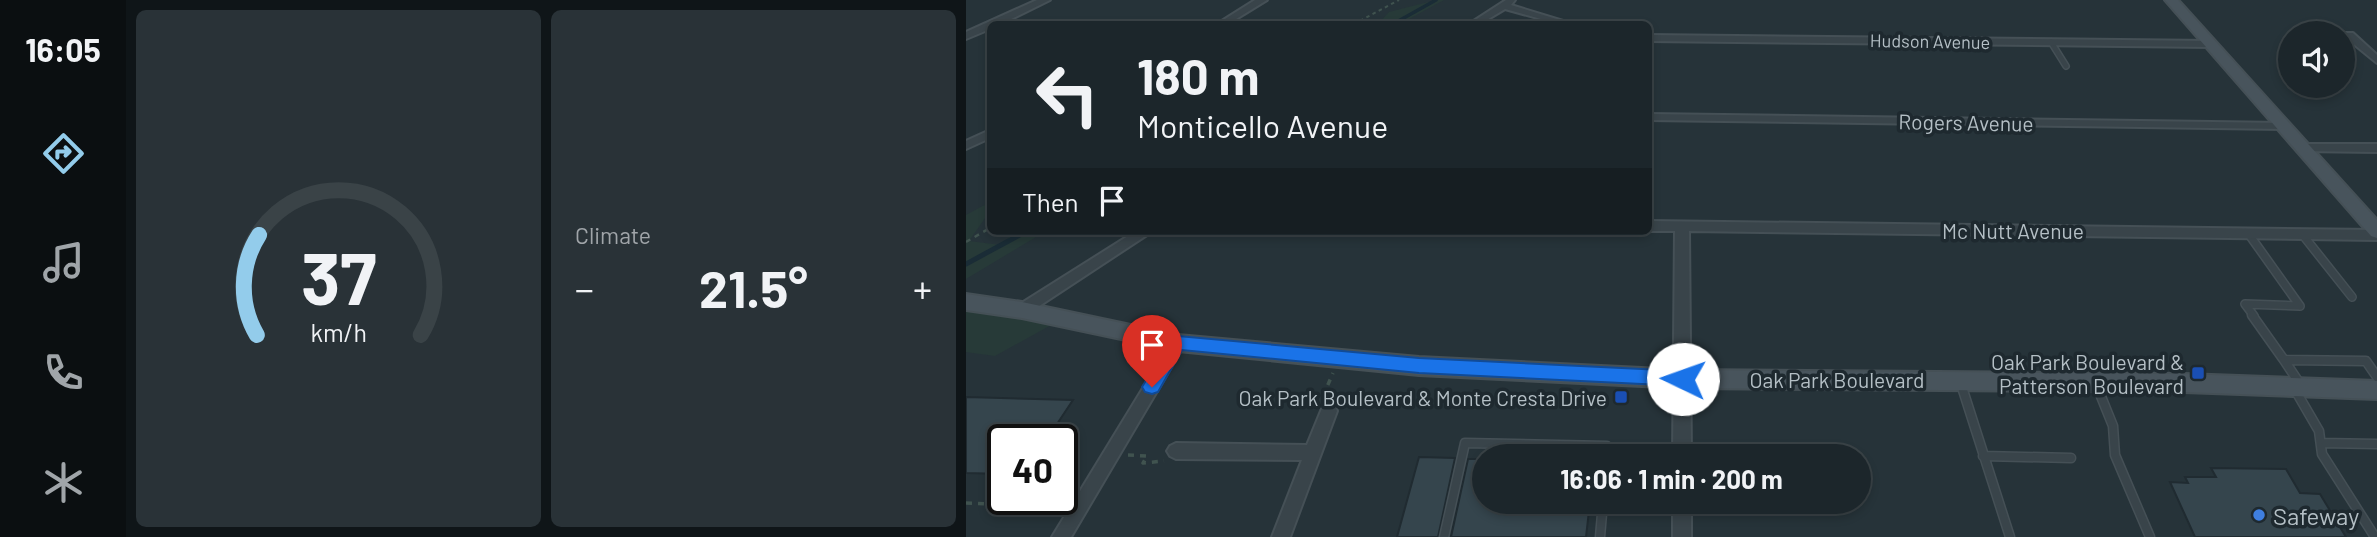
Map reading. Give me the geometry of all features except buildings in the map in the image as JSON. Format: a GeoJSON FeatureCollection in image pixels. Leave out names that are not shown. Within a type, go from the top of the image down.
{"type":"FeatureCollection","features":[{"type":"Feature","properties":{"kind":"street"},"geometry":{"type":"LineString","coordinates":[[1000,21],[1045,0]]}},
{"type":"Feature","properties":{"kind":"street"},"geometry":{"type":"LineString","coordinates":[[1227,21],[1262,0]]}},
{"type":"Feature","properties":{"kind":"street"},"geometry":{"type":"LineString","coordinates":[[2171,0],[2377,233]]}},
{"type":"Feature","properties":{"kind":"street"},"geometry":{"type":"LineString","coordinates":[[1479,21],[1508,3],[1559,21]]}},
{"type":"Feature","properties":{"kind":"street"},"geometry":{"type":"LineString","coordinates":[[966,36],[987,27]]}},
{"type":"Feature","properties":{"kind":"street","name":"Hudson Avenue"},"geometry":{"type":"LineString","coordinates":[[1652,38],[2211,44]]}},
{"type":"Feature","properties":{"kind":"street"},"geometry":{"type":"LineString","coordinates":[[2355,40],[2377,60]]}},
{"type":"Feature","properties":{"kind":"street","name":"Rogers Avenue"},"geometry":{"type":"LineString","coordinates":[[1652,117],[2284,126]]}},
{"type":"Feature","properties":{"kind":"street"},"geometry":{"type":"LineString","coordinates":[[966,145],[987,135]]}},
{"type":"Feature","properties":{"kind":"street"},"geometry":{"type":"LineString","coordinates":[[2303,148],[2377,148]]}},
{"type":"Feature","properties":{"kind":"street","name":"Mc Nutt Avenue"},"geometry":{"type":"LineString","coordinates":[[1652,226],[2377,233]]}},
{"type":"Feature","properties":{"kind":"street"},"geometry":{"type":"LineString","coordinates":[[1682,227],[1682,444]]}},
{"type":"Feature","properties":{"kind":"street"},"geometry":{"type":"LineString","coordinates":[[1021,310],[1140,235]]}},
{"type":"Feature","properties":{"kind":"street","name":"Oak Park Boulevard"},"geometry":{"type":"LineString","coordinates":[[966,302],[1021,310],[1178,343],[1419,366],[1683,379],[2095,382],[2377,390]]}},
{"type":"Feature","properties":{"kind":"street"},"geometry":{"type":"LineString","coordinates":[[1061,537],[1178,343]]}},
{"type":"Feature","properties":{"kind":"street"},"geometry":{"type":"LineString","coordinates":[[1280,537],[1329,411]]}},
{"type":"Feature","properties":{"kind":"street"},"geometry":{"type":"LineString","coordinates":[[1176,451],[1313,453]]}},
{"type":"Feature","properties":{"kind":"street"},"geometry":{"type":"LineString","coordinates":[[1682,514],[1682,537]]}},
{"type":"Feature","properties":{"kind":"lane"},"geometry":{"type":"LineString","coordinates":[[2051,42],[2066,66]]}},
{"type":"Feature","properties":{"kind":"lane"},"geometry":{"type":"LineString","coordinates":[[2247,232],[2300,306],[2245,304],[2284,360],[2319,431],[2322,454],[2375,537]]}},
{"type":"Feature","properties":{"kind":"lane"},"geometry":{"type":"LineString","coordinates":[[2301,233],[2352,297]]}},
{"type":"Feature","properties":{"kind":"lane"},"geometry":{"type":"LineString","coordinates":[[2284,360],[2366,361],[2377,377]]}},
{"type":"Feature","properties":{"kind":"lane"},"geometry":{"type":"LineString","coordinates":[[1960,380],[2010,537]]}},
{"type":"Feature","properties":{"kind":"lane"},"geometry":{"type":"LineString","coordinates":[[2095,382],[2113,426],[2115,455],[2150,537]]}},
{"type":"Feature","properties":{"kind":"lane"},"geometry":{"type":"LineString","coordinates":[[1444,537],[1465,443],[1512,444]]}},
{"type":"Feature","properties":{"kind":"lane"},"geometry":{"type":"LineString","coordinates":[[2321,443],[2377,444]]}},
{"type":"Feature","properties":{"kind":"lane"},"geometry":{"type":"LineString","coordinates":[[1983,456],[2071,458]]}},
{"type":"Feature","properties":{"kind":"lane"},"geometry":{"type":"LineString","coordinates":[[1600,537],[1602,514]]}},
{"type":"Feature","properties":{"kind":"path"},"geometry":{"type":"LineString","coordinates":[[1360,21],[1399,0]]}},
{"type":"Feature","properties":{"kind":"path"},"geometry":{"type":"LineString","coordinates":[[966,242],[987,230]]}},
{"type":"Feature","properties":{"kind":"path"},"geometry":{"type":"LineString","coordinates":[[1329,411],[1319,409],[1341,358]]}},
{"type":"Feature","properties":{"kind":"path"},"geometry":{"type":"LineString","coordinates":[[1110,455],[1147,456],[1143,463],[1161,463],[1176,451]]}},
{"type":"Feature","properties":{"kind":"path"},"geometry":{"type":"LineString","coordinates":[[966,503],[987,504]]}},
{"type":"Feature","properties":{"kind":"green space"},"geometry":{"type":"Polygon","coordinates":[[[1444,0],[1406,21],[1381,21],[1389,12],[1444,0]]]}},
{"type":"Feature","properties":{"kind":"green space"},"geometry":{"type":"Polygon","coordinates":[[[987,204],[987,215],[969,241],[1001,245],[1011,235],[1039,235],[966,279],[966,215],[987,204]]]}},
{"type":"Feature","properties":{"kind":"green space"},"geometry":{"type":"Polygon","coordinates":[[[966,302],[1062,319],[995,356],[966,352],[966,302]]]}},
{"type":"Feature","properties":{"kind":"waterway"},"geometry":{"type":"LineString","coordinates":[[1398,21],[1436,0]]}},
{"type":"Feature","properties":{"kind":"waterway"},"geometry":{"type":"LineString","coordinates":[[966,264],[1020,235]]}},
{"type":"Feature","properties":{"kind":"place","name":"Oak Park Boulevard & Patterson Boulevard"},"geometry":{"type":"Point","coordinates":[2198,373]}},
{"type":"Feature","properties":{"kind":"place","name":"Oak Park Boulevard & Monte Cresta Drive"},"geometry":{"type":"Point","coordinates":[1621,397]}},
{"type":"Feature","properties":{"kind":"place","name":"Safeway"},"geometry":{"type":"Point","coordinates":[2259,515]}},
{"type":"Feature","properties":{"kind":"route"},"geometry":{"type":"LineString","coordinates":[[1152,387],[1178,343],[1419,366],[1683,379]]}}]}
